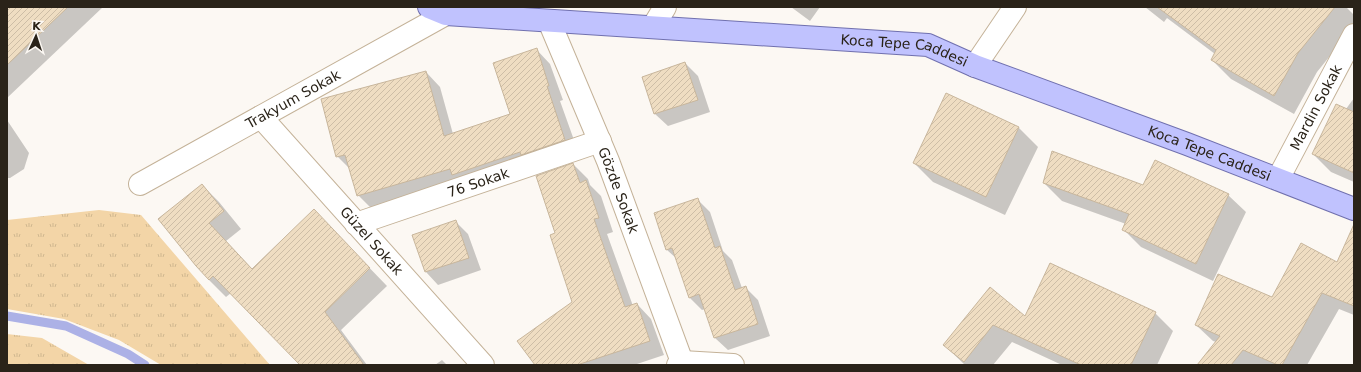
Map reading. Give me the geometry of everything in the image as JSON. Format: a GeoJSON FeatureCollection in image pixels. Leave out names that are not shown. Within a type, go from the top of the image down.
{"type":"FeatureCollection","features":[{"type":"Feature","properties":{"kind":"main road","name":"Koca Tepe Caddesi"},"geometry":{"type":"LineString","coordinates":[[438,11],[549,20],[928,45],[976,66],[1354,208]]}},
{"type":"Feature","properties":{"kind":"street"},"geometry":{"type":"LineString","coordinates":[[653,27],[665,7]]}},
{"type":"Feature","properties":{"kind":"street"},"geometry":{"type":"LineString","coordinates":[[976,66],[1015,7]]}},
{"type":"Feature","properties":{"kind":"street","name":"Trakyum Sokak"},"geometry":{"type":"LineString","coordinates":[[140,184],[261,117],[438,11]]}},
{"type":"Feature","properties":{"kind":"street","name":"Gözde Sokak"},"geometry":{"type":"LineString","coordinates":[[549,20],[608,161],[680,364]]}},
{"type":"Feature","properties":{"kind":"street","name":"Mardin Sokak"},"geometry":{"type":"LineString","coordinates":[[1278,180],[1354,35]]}},
{"type":"Feature","properties":{"kind":"street","name":"Güzel Sokak"},"geometry":{"type":"LineString","coordinates":[[261,117],[483,365]]}},
{"type":"Feature","properties":{"kind":"street","name":"76 Sokak"},"geometry":{"type":"LineString","coordinates":[[356,224],[600,141]]}},
{"type":"Feature","properties":{"kind":"street"},"geometry":{"type":"LineString","coordinates":[[680,364],[733,365]]}},
{"type":"Feature","properties":{"kind":"green space"},"geometry":{"type":"Polygon","coordinates":[[[99,210],[141,215],[270,365],[161,365],[119,340],[64,319],[7,309],[7,220],[99,210]]]}},
{"type":"Feature","properties":{"kind":"green space"},"geometry":{"type":"Polygon","coordinates":[[[7,334],[42,338],[89,365],[7,365],[7,334]]]}},
{"type":"Feature","properties":{"kind":"building"},"geometry":{"type":"Polygon","coordinates":[[[7,7],[68,7],[7,65],[7,7]]]}},
{"type":"Feature","properties":{"kind":"building"},"geometry":{"type":"Polygon","coordinates":[[[1157,7],[1335,7],[1298,53],[1274,96],[1211,60],[1216,50],[1157,7]]]}},
{"type":"Feature","properties":{"kind":"building"},"geometry":{"type":"Polygon","coordinates":[[[537,48],[549,86],[547,86],[565,140],[521,155],[520,152],[452,175],[450,169],[357,196],[345,155],[336,157],[321,99],[426,71],[444,136],[510,114],[493,63],[537,48]]]}},
{"type":"Feature","properties":{"kind":"building"},"geometry":{"type":"Polygon","coordinates":[[[685,62],[698,100],[654,114],[642,77],[685,62]]]}},
{"type":"Feature","properties":{"kind":"building"},"geometry":{"type":"Polygon","coordinates":[[[946,93],[1019,127],[986,197],[913,163],[946,93]]]}},
{"type":"Feature","properties":{"kind":"building"},"geometry":{"type":"Polygon","coordinates":[[[1336,104],[1354,112],[1354,173],[1312,154],[1336,104]]]}},
{"type":"Feature","properties":{"kind":"building"},"geometry":{"type":"Polygon","coordinates":[[[1052,151],[1143,185],[1155,160],[1229,194],[1196,264],[1122,230],[1129,214],[1043,183],[1052,151]]]}},
{"type":"Feature","properties":{"kind":"building"},"geometry":{"type":"Polygon","coordinates":[[[573,163],[580,183],[586,180],[599,218],[594,219],[625,307],[637,303],[650,341],[577,365],[535,365],[517,341],[572,302],[550,235],[555,233],[536,176],[573,163]]]}},
{"type":"Feature","properties":{"kind":"building"},"geometry":{"type":"Polygon","coordinates":[[[202,184],[224,211],[209,223],[252,269],[314,209],[370,268],[325,312],[364,365],[300,365],[213,276],[209,280],[196,266],[158,219],[202,184]]]}},
{"type":"Feature","properties":{"kind":"building"},"geometry":{"type":"Polygon","coordinates":[[[698,198],[715,248],[720,246],[735,290],[746,286],[758,324],[714,338],[699,294],[689,298],[672,248],[666,250],[654,213],[698,198]]]}},
{"type":"Feature","properties":{"kind":"building"},"geometry":{"type":"Polygon","coordinates":[[[456,220],[469,258],[425,272],[412,235],[456,220]]]}},
{"type":"Feature","properties":{"kind":"building"},"geometry":{"type":"Polygon","coordinates":[[[1354,224],[1354,306],[1322,293],[1282,365],[1278,365],[1243,350],[1231,365],[1197,365],[1220,336],[1195,325],[1218,274],[1272,297],[1301,243],[1337,262],[1354,224]]]}},
{"type":"Feature","properties":{"kind":"building"},"geometry":{"type":"Polygon","coordinates":[[[1050,263],[1156,312],[1131,365],[1081,365],[993,325],[964,362],[943,345],[990,287],[1025,316],[1050,263]]]}},
{"type":"Feature","properties":{"kind":"waterway"},"geometry":{"type":"LineString","coordinates":[[7,316],[66,326],[128,354],[145,365]]}}]}
